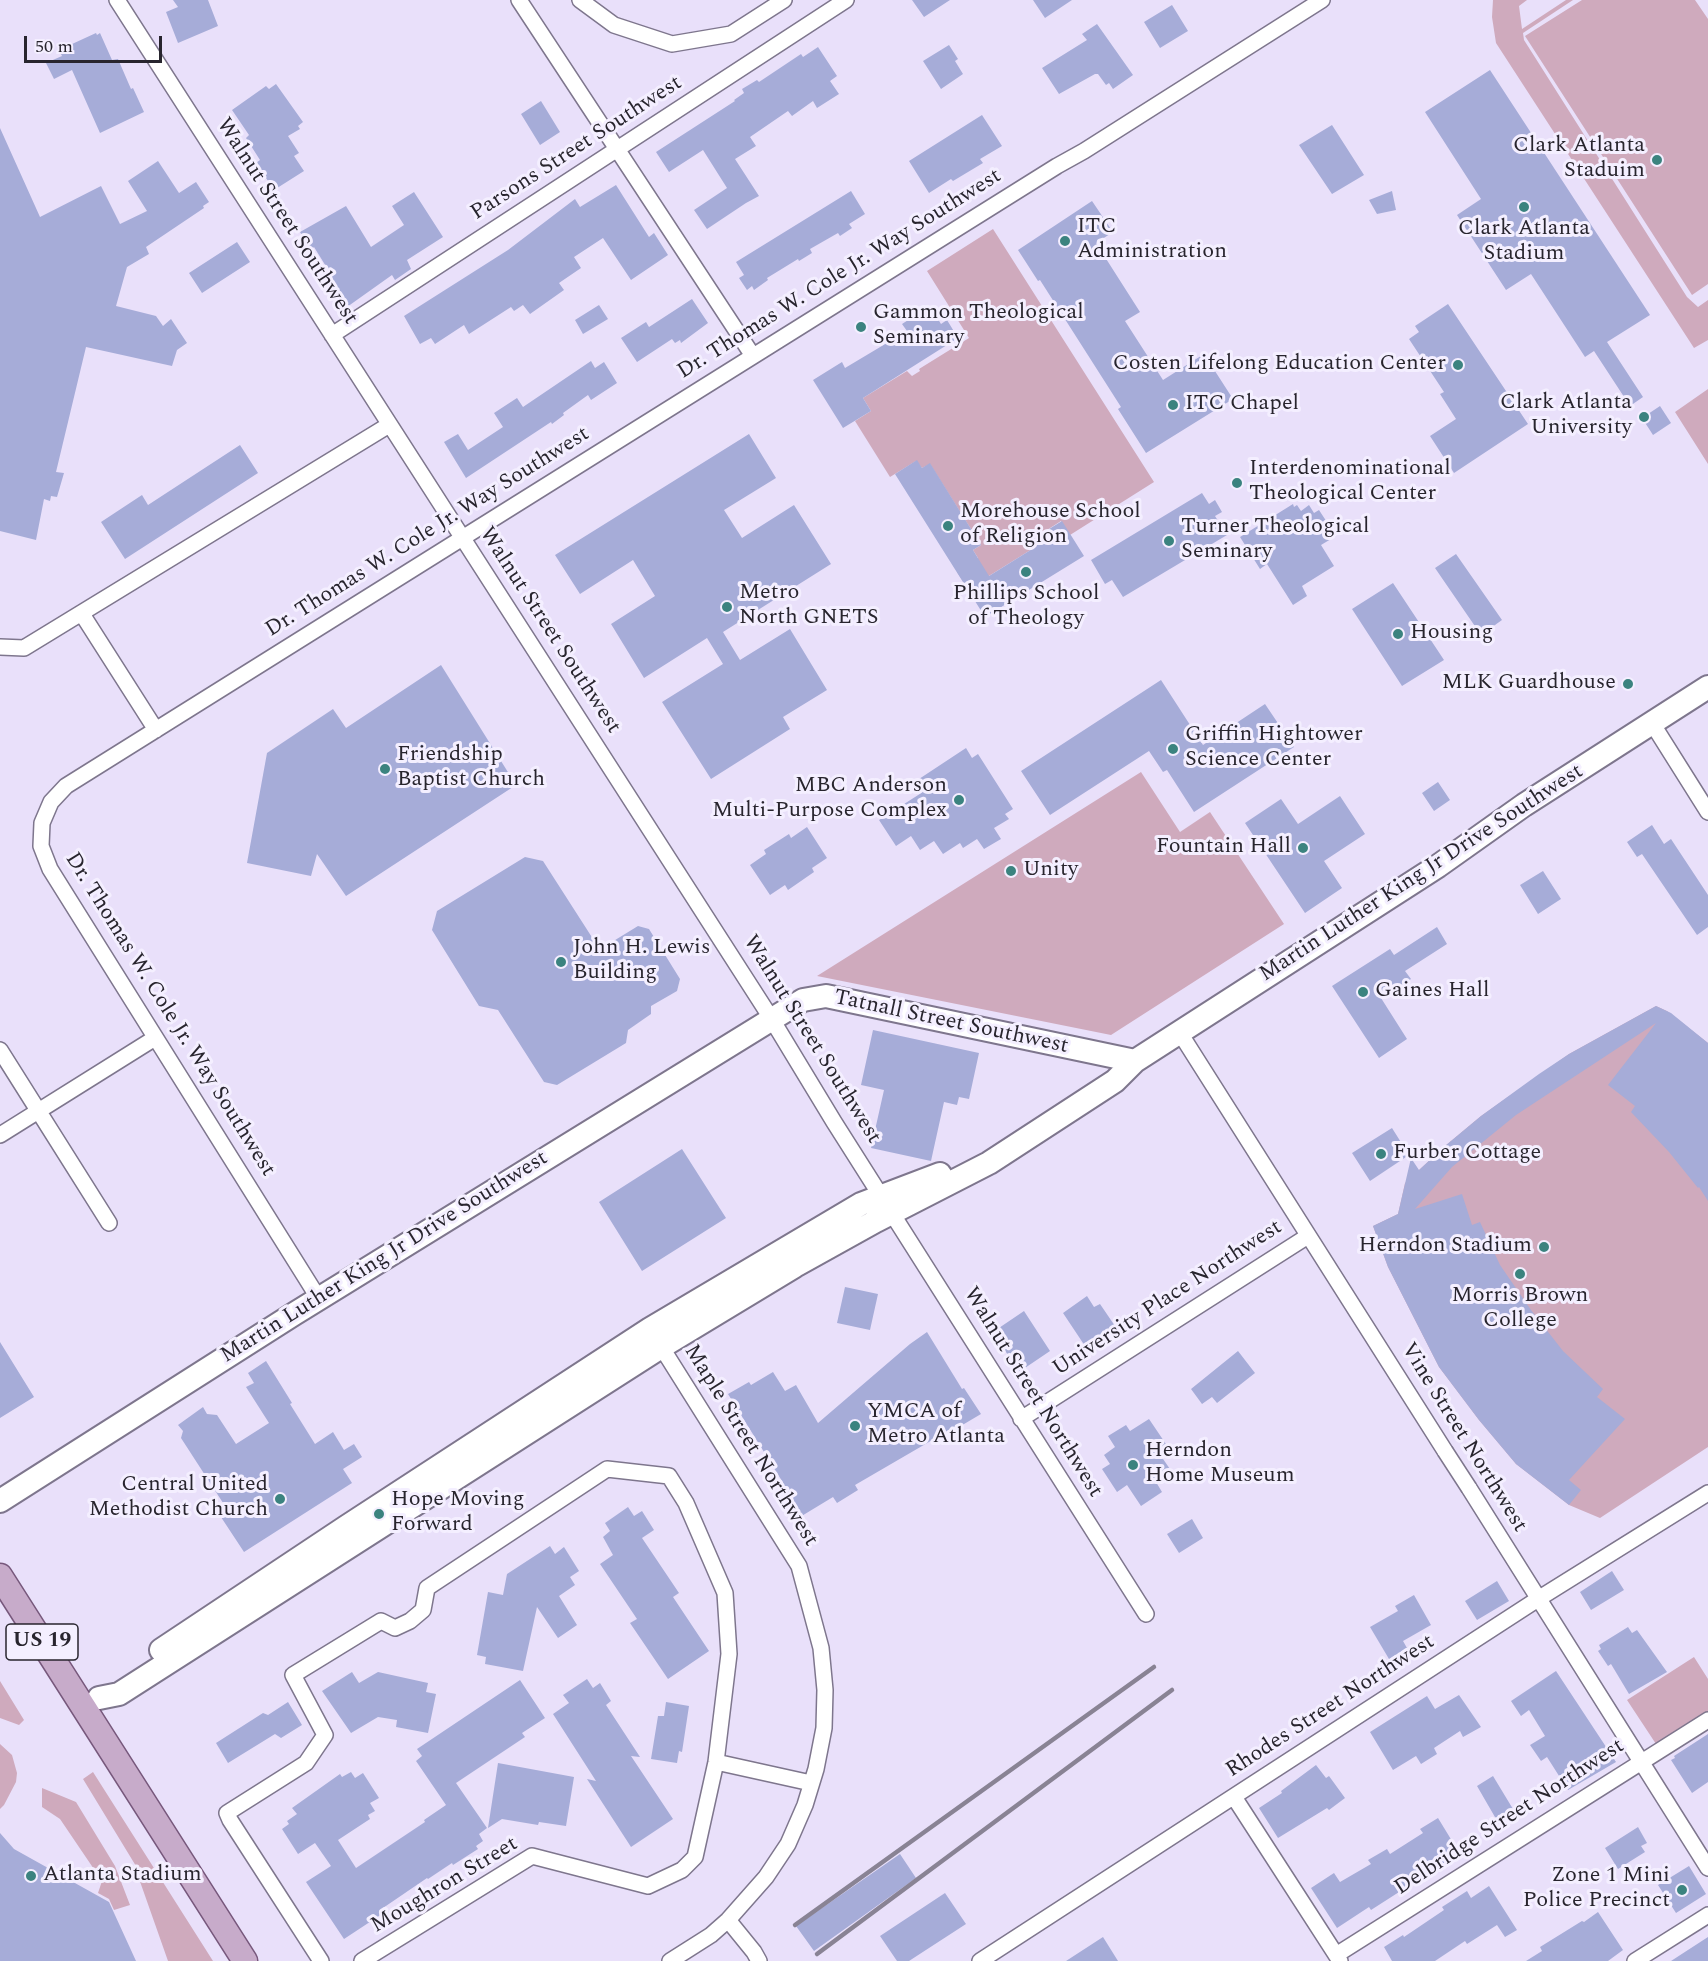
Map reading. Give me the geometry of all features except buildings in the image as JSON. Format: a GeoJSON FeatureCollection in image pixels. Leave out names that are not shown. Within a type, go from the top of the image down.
{"type":"FeatureCollection","features":[{"type":"Feature","properties":{"kind":"main road","name":"Martin Luther King Jr Drive Southwest"},"geometry":{"type":"LineString","coordinates":[[91,1703],[111,1682],[346,1527],[656,1338],[818,1228],[861,1204],[887,1205],[975,1156],[1108,1070],[1135,1061],[1429,872],[1524,805],[1708,687]]}},
{"type":"Feature","properties":{"kind":"main road","name":"Tatnall Street Southwest"},"geometry":{"type":"LineString","coordinates":[[771,1018],[803,1000],[826,996],[1135,1061]]}},
{"type":"Feature","properties":{"kind":"main road","name":"Martin Luther King Jr Drive Southwest"},"geometry":{"type":"LineString","coordinates":[[0,1501],[319,1299],[771,1018]]}},
{"type":"Feature","properties":{"kind":"main road","name":"US 19"},"geometry":{"type":"LineString","coordinates":[[0,1576],[91,1703],[245,1961]]}},
{"type":"Feature","properties":{"kind":"street","name":"Walnut Street Southwest"},"geometry":{"type":"LineString","coordinates":[[117,0],[771,1018],[887,1205]]}},
{"type":"Feature","properties":{"kind":"street"},"geometry":{"type":"LineString","coordinates":[[519,0],[753,356]]}},
{"type":"Feature","properties":{"kind":"street"},"geometry":{"type":"LineString","coordinates":[[580,0],[614,25],[672,44],[731,34],[784,0]]}},
{"type":"Feature","properties":{"kind":"street","name":"Parsons Street Southwest"},"geometry":{"type":"LineString","coordinates":[[332,335],[846,0]]}},
{"type":"Feature","properties":{"kind":"street","name":"Dr. Thomas W. Cole Jr. Way Southwest"},"geometry":{"type":"LineString","coordinates":[[319,1299],[50,869],[41,846],[42,823],[51,802],[66,786],[1322,0]]}},
{"type":"Feature","properties":{"kind":"street"},"geometry":{"type":"LineString","coordinates":[[0,647],[24,648],[389,425]]}},
{"type":"Feature","properties":{"kind":"street"},"geometry":{"type":"LineString","coordinates":[[82,614],[156,730]]}},
{"type":"Feature","properties":{"kind":"street"},"geometry":{"type":"LineString","coordinates":[[1652,723],[1708,812]]}},
{"type":"Feature","properties":{"kind":"street","name":"Vine Street Northwest"},"geometry":{"type":"LineString","coordinates":[[1180,1033],[1708,1868]]}},
{"type":"Feature","properties":{"kind":"street"},"geometry":{"type":"LineString","coordinates":[[0,1135],[155,1038]]}},
{"type":"Feature","properties":{"kind":"street"},"geometry":{"type":"LineString","coordinates":[[0,1050],[109,1223]]}},
{"type":"Feature","properties":{"kind":"street","name":"Walnut Street Northwest"},"geometry":{"type":"LineString","coordinates":[[887,1205],[1146,1614]]}},
{"type":"Feature","properties":{"kind":"street","name":"University Place Northwest"},"geometry":{"type":"LineString","coordinates":[[1022,1419],[1308,1236]]}},
{"type":"Feature","properties":{"kind":"street","name":"Maple Street Northwest"},"geometry":{"type":"LineString","coordinates":[[656,1338],[799,1566],[821,1648],[825,1690],[824,1728],[816,1770],[805,1805],[788,1844],[766,1877],[728,1920],[711,1935],[670,1961]]}},
{"type":"Feature","properties":{"kind":"street","name":"Moughron Street"},"geometry":{"type":"LineString","coordinates":[[321,1961],[241,1838],[227,1812],[306,1763],[325,1735],[293,1675],[381,1621],[395,1628],[410,1621],[423,1610],[427,1588],[607,1469],[669,1476],[686,1503],[725,1593],[729,1654],[716,1762],[695,1857],[682,1869],[648,1886],[532,1856],[362,1961]]}},
{"type":"Feature","properties":{"kind":"street","name":"Rhodes Street Northwest"},"geometry":{"type":"LineString","coordinates":[[980,1961],[1538,1599],[1708,1493]]}},
{"type":"Feature","properties":{"kind":"street","name":"Delbridge Street Northwest"},"geometry":{"type":"LineString","coordinates":[[1338,1958],[1640,1761],[1708,1720]]}},
{"type":"Feature","properties":{"kind":"street"},"geometry":{"type":"LineString","coordinates":[[716,1762],[812,1783]]}},
{"type":"Feature","properties":{"kind":"street"},"geometry":{"type":"LineString","coordinates":[[1234,1797],[1338,1958]]}},
{"type":"Feature","properties":{"kind":"street"},"geometry":{"type":"LineString","coordinates":[[1635,1961],[1708,1915]]}},
{"type":"Feature","properties":{"kind":"street"},"geometry":{"type":"LineString","coordinates":[[728,1920],[759,1961]]}},
{"type":"Feature","properties":{"kind":"shaded area"},"geometry":{"type":"Polygon","coordinates":[[[1493,0],[1527,0],[1519,6],[1522,29],[1566,0],[1573,0],[1523,33],[1524,40],[1687,297],[1698,307],[1708,300],[1708,340],[1694,348],[1496,43],[1492,17],[1493,0]]]}},
{"type":"Feature","properties":{"kind":"shaded area","name":"Clark Atlanta Staduim"},"geometry":{"type":"Polygon","coordinates":[[[1582,0],[1695,0],[1708,19],[1708,284],[1692,295],[1525,36],[1582,0]]]}},
{"type":"Feature","properties":{"kind":"shaded area"},"geometry":{"type":"Polygon","coordinates":[[[993,229],[1154,482],[1070,535],[1061,521],[1033,539],[1037,546],[968,589],[957,572],[978,558],[973,550],[981,545],[930,464],[922,468],[916,461],[890,477],[855,421],[871,411],[863,398],[907,371],[912,376],[920,371],[919,369],[969,338],[927,271],[993,229]]]}},
{"type":"Feature","properties":{"kind":"shaded area"},"geometry":{"type":"Polygon","coordinates":[[[1708,389],[1708,464],[1675,412],[1708,389]]]}},
{"type":"Feature","properties":{"kind":"shaded area"},"geometry":{"type":"Polygon","coordinates":[[[1141,772],[1180,832],[1210,812],[1284,924],[1111,1035],[817,976],[1141,772]]]}},
{"type":"Feature","properties":{"kind":"shaded area","name":"Herndon Stadium"},"geometry":{"type":"Polygon","coordinates":[[[1656,1006],[1667,1011],[1708,1043],[1708,1447],[1600,1518],[1569,1505],[1516,1464],[1479,1420],[1439,1367],[1388,1267],[1373,1226],[1398,1214],[1405,1183],[1481,1116],[1569,1054],[1656,1006]]]}},
{"type":"Feature","properties":{"kind":"shaded area"},"geometry":{"type":"Polygon","coordinates":[[[1694,1657],[1708,1679],[1708,1711],[1656,1744],[1627,1700],[1694,1657]]]}},
{"type":"Feature","properties":{"kind":"shaded area"},"geometry":{"type":"Polygon","coordinates":[[[0,1681],[24,1720],[19,1725],[0,1718],[0,1681]]]}},
{"type":"Feature","properties":{"kind":"shaded area"},"geometry":{"type":"Polygon","coordinates":[[[0,1744],[12,1755],[17,1773],[16,1782],[0,1809],[0,1744]]]}},
{"type":"Feature","properties":{"kind":"shaded area"},"geometry":{"type":"Polygon","coordinates":[[[93,1772],[213,1961],[168,1961],[137,1873],[139,1871],[83,1779],[93,1772]]]}},
{"type":"Feature","properties":{"kind":"shaded area"},"geometry":{"type":"Polygon","coordinates":[[[42,1788],[76,1802],[115,1866],[130,1905],[114,1910],[109,1899],[98,1893],[102,1881],[60,1819],[42,1807],[42,1788]]]}},
{"type":"Feature","properties":{"kind":"railway"},"geometry":{"type":"LineString","coordinates":[[795,1925],[1154,1667]]}},
{"type":"Feature","properties":{"kind":"railway"},"geometry":{"type":"LineString","coordinates":[[817,1954],[1172,1690]]}},
{"type":"Feature","properties":{"kind":"place","name":"Clark Atlanta Staduim"},"geometry":{"type":"Point","coordinates":[1657,160]}},
{"type":"Feature","properties":{"kind":"place","name":"Clark Atlanta Stadium"},"geometry":{"type":"Point","coordinates":[1524,207]}},
{"type":"Feature","properties":{"kind":"place","name":"ITC Administration"},"geometry":{"type":"Point","coordinates":[1065,241]}},
{"type":"Feature","properties":{"kind":"place","name":"Gammon Theological Seminary"},"geometry":{"type":"Point","coordinates":[861,327]}},
{"type":"Feature","properties":{"kind":"place","name":"Costen Lifelong Education Center"},"geometry":{"type":"Point","coordinates":[1458,365]}},
{"type":"Feature","properties":{"kind":"place","name":"ITC Chapel"},"geometry":{"type":"Point","coordinates":[1173,405]}},
{"type":"Feature","properties":{"kind":"place","name":"Clark Atlanta University"},"geometry":{"type":"Point","coordinates":[1644,417]}},
{"type":"Feature","properties":{"kind":"place","name":"Interdenominational Theological Center"},"geometry":{"type":"Point","coordinates":[1237,483]}},
{"type":"Feature","properties":{"kind":"place","name":"Morehouse School of Religion"},"geometry":{"type":"Point","coordinates":[948,526]}},
{"type":"Feature","properties":{"kind":"place","name":"Turner Theological Seminary"},"geometry":{"type":"Point","coordinates":[1169,541]}},
{"type":"Feature","properties":{"kind":"place","name":"Phillips School of Theology"},"geometry":{"type":"Point","coordinates":[1026,572]}},
{"type":"Feature","properties":{"kind":"place","name":"Metro North GNETS"},"geometry":{"type":"Point","coordinates":[727,607]}},
{"type":"Feature","properties":{"kind":"place","name":"Housing"},"geometry":{"type":"Point","coordinates":[1398,634]}},
{"type":"Feature","properties":{"kind":"place","name":"MLK Guardhouse"},"geometry":{"type":"Point","coordinates":[1628,684]}},
{"type":"Feature","properties":{"kind":"place","name":"Griffin Hightower Science Center"},"geometry":{"type":"Point","coordinates":[1173,749]}},
{"type":"Feature","properties":{"kind":"place","name":"Friendship Baptist Church"},"geometry":{"type":"Point","coordinates":[385,769]}},
{"type":"Feature","properties":{"kind":"place","name":"MBC Anderson Multi-Purpose Complex"},"geometry":{"type":"Point","coordinates":[959,800]}},
{"type":"Feature","properties":{"kind":"place","name":"Fountain Hall"},"geometry":{"type":"Point","coordinates":[1303,848]}},
{"type":"Feature","properties":{"kind":"place","name":"Unity"},"geometry":{"type":"Point","coordinates":[1011,871]}},
{"type":"Feature","properties":{"kind":"place","name":"John H. Lewis Building"},"geometry":{"type":"Point","coordinates":[561,962]}},
{"type":"Feature","properties":{"kind":"place","name":"Gaines Hall"},"geometry":{"type":"Point","coordinates":[1363,992]}},
{"type":"Feature","properties":{"kind":"place","name":"Furber Cottage"},"geometry":{"type":"Point","coordinates":[1381,1154]}},
{"type":"Feature","properties":{"kind":"place","name":"Herndon Stadium"},"geometry":{"type":"Point","coordinates":[1544,1247]}},
{"type":"Feature","properties":{"kind":"place","name":"Morris Brown College"},"geometry":{"type":"Point","coordinates":[1520,1274]}},
{"type":"Feature","properties":{"kind":"place","name":"YMCA of Metro Atlanta"},"geometry":{"type":"Point","coordinates":[855,1426]}},
{"type":"Feature","properties":{"kind":"place","name":"Herndon Home Museum"},"geometry":{"type":"Point","coordinates":[1133,1465]}},
{"type":"Feature","properties":{"kind":"place","name":"Central United Methodist Church"},"geometry":{"type":"Point","coordinates":[280,1499]}},
{"type":"Feature","properties":{"kind":"place","name":"Hope Moving Forward"},"geometry":{"type":"Point","coordinates":[379,1514]}},
{"type":"Feature","properties":{"kind":"place","name":"Atlanta Stadium"},"geometry":{"type":"Point","coordinates":[31,1876]}},
{"type":"Feature","properties":{"kind":"place","name":"Zone 1 Mini Police Precinct"},"geometry":{"type":"Point","coordinates":[1682,1890]}}]}
